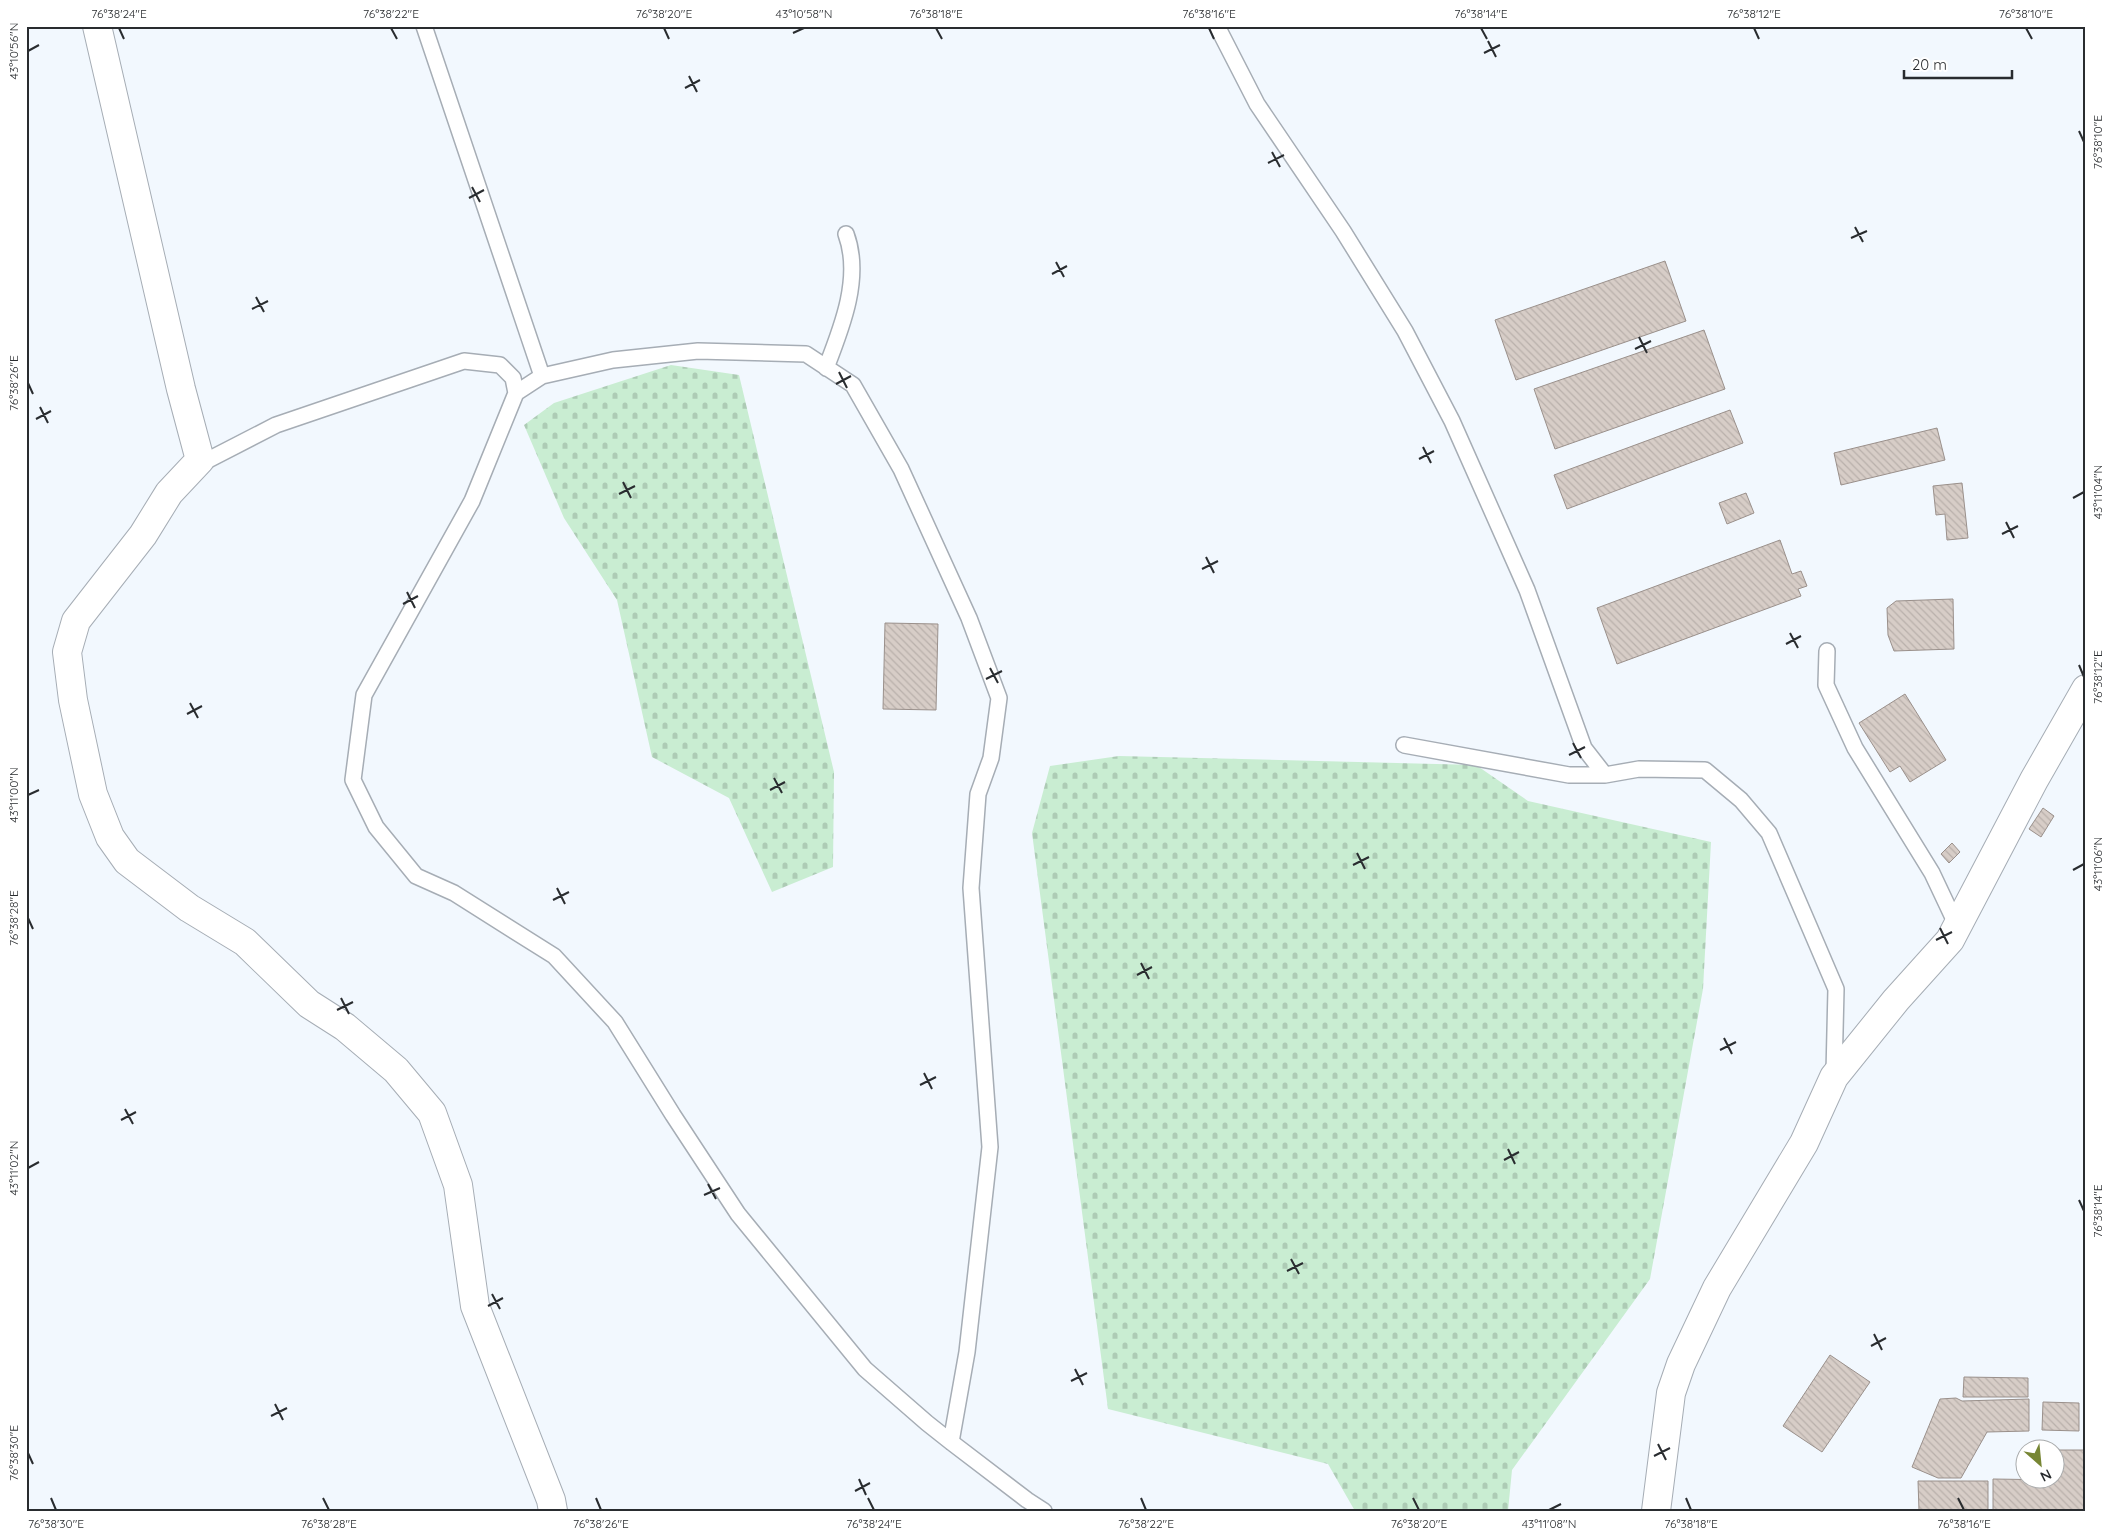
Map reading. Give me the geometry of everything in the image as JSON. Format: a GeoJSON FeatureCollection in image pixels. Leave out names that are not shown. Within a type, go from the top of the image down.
{"type":"FeatureCollection","features":[{"type":"Feature","properties":{"kind":"street"},"geometry":{"type":"LineString","coordinates":[[97,26],[181,390],[200,460],[168,493],[143,535],[76,620],[67,652],[73,700],[93,794],[110,837],[127,861],[188,908],[245,942],[309,1004],[345,1027],[396,1070],[432,1113],[458,1185],[475,1306],[551,1500],[553,1511]]}},
{"type":"Feature","properties":{"kind":"street"},"geometry":{"type":"LineString","coordinates":[[1656,1511],[1665,1425],[1671,1393],[1681,1364],[1717,1288],[1804,1143],[1834,1077],[1896,1000],[1950,940],[2029,789],[2086,689]]}},
{"type":"Feature","properties":{"kind":"lane"},"geometry":{"type":"LineString","coordinates":[[424,26],[542,376]]}},
{"type":"Feature","properties":{"kind":"lane"},"geometry":{"type":"LineString","coordinates":[[1217,26],[1257,104],[1310,186],[1343,231],[1405,331],[1452,421],[1527,590],[1584,748],[1605,775]]}},
{"type":"Feature","properties":{"kind":"lane"},"geometry":{"type":"LineString","coordinates":[[826,368],[842,328],[850,286],[851,247],[846,234]]}},
{"type":"Feature","properties":{"kind":"lane"},"geometry":{"type":"LineString","coordinates":[[516,393],[542,376],[613,360],[698,351],[806,354],[853,385],[901,469],[969,618],[999,698],[991,758],[978,794],[971,888],[990,1147],[967,1352],[951,1442]]}},
{"type":"Feature","properties":{"kind":"lane"},"geometry":{"type":"LineString","coordinates":[[200,460],[210,459],[276,425],[464,361],[500,365],[513,378],[516,393],[472,501],[364,696],[352,780],[376,827],[416,876],[454,893],[554,956],[615,1022],[738,1214],[864,1369],[951,1442],[1044,1511]]}},
{"type":"Feature","properties":{"kind":"lane"},"geometry":{"type":"LineString","coordinates":[[1827,651],[1826,685],[1855,748],[1932,873],[1957,926]]}},
{"type":"Feature","properties":{"kind":"lane"},"geometry":{"type":"LineString","coordinates":[[1404,744],[1569,775],[1605,775],[1639,768],[1705,770],[1741,800],[1769,833],[1836,989],[1834,1077]]}},
{"type":"Feature","properties":{"kind":"green space"},"geometry":{"type":"Polygon","coordinates":[[[671,365],[739,375],[834,772],[833,867],[772,892],[729,798],[652,757],[617,600],[564,518],[524,425],[554,403],[671,365]]]}},
{"type":"Feature","properties":{"kind":"green space"},"geometry":{"type":"Polygon","coordinates":[[[1119,756],[1476,765],[1528,801],[1711,842],[1703,989],[1650,1279],[1512,1470],[1508,1511],[1355,1511],[1328,1464],[1108,1409],[1032,833],[1050,766],[1119,756]]]}},
{"type":"Feature","properties":{"kind":"building"},"geometry":{"type":"Polygon","coordinates":[[[1665,261],[1686,321],[1516,380],[1495,320],[1665,261]]]}},
{"type":"Feature","properties":{"kind":"building"},"geometry":{"type":"Polygon","coordinates":[[[1704,330],[1725,389],[1555,449],[1534,389],[1704,330]]]}},
{"type":"Feature","properties":{"kind":"building"},"geometry":{"type":"Polygon","coordinates":[[[1730,410],[1743,443],[1567,509],[1554,475],[1730,410]]]}},
{"type":"Feature","properties":{"kind":"building"},"geometry":{"type":"Polygon","coordinates":[[[1937,428],[1945,460],[1841,485],[1834,453],[1937,428]]]}},
{"type":"Feature","properties":{"kind":"building"},"geometry":{"type":"Polygon","coordinates":[[[1962,483],[1968,538],[1947,540],[1945,514],[1936,515],[1933,486],[1962,483]]]}},
{"type":"Feature","properties":{"kind":"building"},"geometry":{"type":"Polygon","coordinates":[[[1746,493],[1754,513],[1727,524],[1719,503],[1746,493]]]}},
{"type":"Feature","properties":{"kind":"building"},"geometry":{"type":"Polygon","coordinates":[[[1780,540],[1792,574],[1801,571],[1807,586],[1798,589],[1801,596],[1617,664],[1597,608],[1780,540]]]}},
{"type":"Feature","properties":{"kind":"building"},"geometry":{"type":"Polygon","coordinates":[[[1953,599],[1954,649],[1894,651],[1888,635],[1887,608],[1896,601],[1953,599]]]}},
{"type":"Feature","properties":{"kind":"building"},"geometry":{"type":"Polygon","coordinates":[[[885,623],[938,624],[936,710],[883,709],[885,623]]]}},
{"type":"Feature","properties":{"kind":"building"},"geometry":{"type":"Polygon","coordinates":[[[1905,694],[1946,760],[1910,782],[1900,766],[1890,772],[1859,723],[1905,694]]]}},
{"type":"Feature","properties":{"kind":"building"},"geometry":{"type":"Polygon","coordinates":[[[2043,808],[2054,816],[2041,837],[2029,829],[2043,808]]]}},
{"type":"Feature","properties":{"kind":"building"},"geometry":{"type":"Polygon","coordinates":[[[1952,843],[1960,852],[1949,863],[1941,854],[1952,843]]]}},
{"type":"Feature","properties":{"kind":"building"},"geometry":{"type":"Polygon","coordinates":[[[1830,1355],[1870,1382],[1822,1452],[1783,1426],[1830,1355]]]}},
{"type":"Feature","properties":{"kind":"building"},"geometry":{"type":"Polygon","coordinates":[[[1964,1377],[2028,1378],[2028,1397],[1963,1397],[1964,1377]]]}},
{"type":"Feature","properties":{"kind":"building"},"geometry":{"type":"Polygon","coordinates":[[[1956,1398],[1962,1401],[2029,1399],[2029,1431],[1987,1432],[1961,1478],[1938,1478],[1912,1467],[1940,1399],[1956,1398]]]}},
{"type":"Feature","properties":{"kind":"building"},"geometry":{"type":"Polygon","coordinates":[[[2043,1402],[2079,1403],[2079,1431],[2042,1430],[2043,1402]]]}},
{"type":"Feature","properties":{"kind":"building"},"geometry":{"type":"Polygon","coordinates":[[[2064,1450],[2086,1450],[2086,1511],[1993,1511],[1993,1479],[2014,1479],[2014,1490],[2064,1490],[2064,1450]]]}},
{"type":"Feature","properties":{"kind":"building"},"geometry":{"type":"Polygon","coordinates":[[[1918,1481],[1988,1481],[1988,1511],[1919,1511],[1918,1481]]]}}]}
